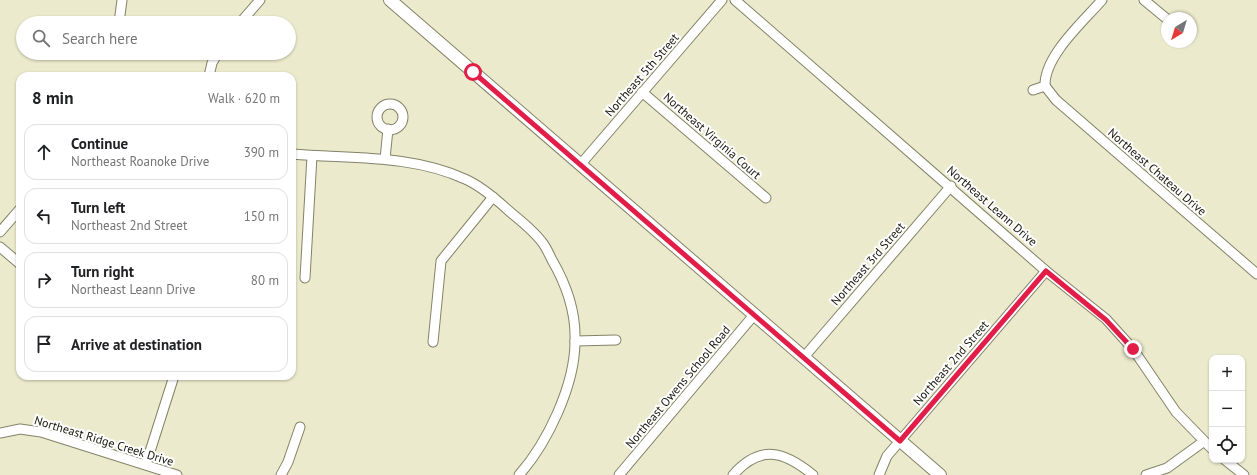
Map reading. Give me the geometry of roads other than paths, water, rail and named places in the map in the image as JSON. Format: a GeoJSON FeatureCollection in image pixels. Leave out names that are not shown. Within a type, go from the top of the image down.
{"type":"FeatureCollection","features":[{"type":"Feature","properties":{"kind":"street"},"geometry":{"type":"LineString","coordinates":[[121,16],[122,0]]}},
{"type":"Feature","properties":{"kind":"street"},"geometry":{"type":"LineString","coordinates":[[246,16],[260,0]]}},
{"type":"Feature","properties":{"kind":"street"},"geometry":{"type":"LineString","coordinates":[[390,0],[940,475]]}},
{"type":"Feature","properties":{"kind":"street","name":"Northeast 5th Street"},"geometry":{"type":"LineString","coordinates":[[580,165],[722,0]]}},
{"type":"Feature","properties":{"kind":"street","name":"Northeast Leann Drive"},"geometry":{"type":"LineString","coordinates":[[735,0],[951,186],[1046,271],[1106,320],[1127,343],[1176,412],[1209,447]]}},
{"type":"Feature","properties":{"kind":"street"},"geometry":{"type":"LineString","coordinates":[[1033,90],[1045,86],[1045,75],[1057,52],[1102,0]]}},
{"type":"Feature","properties":{"kind":"street"},"geometry":{"type":"LineString","coordinates":[[1144,0],[1161,14]]}},
{"type":"Feature","properties":{"kind":"street"},"geometry":{"type":"LineString","coordinates":[[210,72],[214,60]]}},
{"type":"Feature","properties":{"kind":"street","name":"Northeast Chateau Drive"},"geometry":{"type":"LineString","coordinates":[[1045,86],[1056,100],[1257,274]]}},
{"type":"Feature","properties":{"kind":"street","name":"Northeast Virginia Court"},"geometry":{"type":"LineString","coordinates":[[642,92],[766,198]]}},
{"type":"Feature","properties":{"kind":"street"},"geometry":{"type":"LineString","coordinates":[[386,159],[388,129]]}},
{"type":"Feature","properties":{"kind":"street"},"geometry":{"type":"LineString","coordinates":[[296,154],[386,159],[430,166],[466,179],[493,197],[542,242],[558,270],[571,302],[575,341],[570,378],[560,410],[545,437],[519,475]]}},
{"type":"Feature","properties":{"kind":"street"},"geometry":{"type":"LineString","coordinates":[[305,278],[312,156]]}},
{"type":"Feature","properties":{"kind":"street","name":"Northeast 3rd Street"},"geometry":{"type":"LineString","coordinates":[[804,357],[951,186]]}},
{"type":"Feature","properties":{"kind":"street"},"geometry":{"type":"LineString","coordinates":[[433,342],[441,262],[493,197]]}},
{"type":"Feature","properties":{"kind":"street"},"geometry":{"type":"LineString","coordinates":[[0,232],[16,214]]}},
{"type":"Feature","properties":{"kind":"street"},"geometry":{"type":"LineString","coordinates":[[0,247],[16,261]]}},
{"type":"Feature","properties":{"kind":"street","name":"Northeast 2nd Street"},"geometry":{"type":"LineString","coordinates":[[879,475],[887,456],[1046,271]]}},
{"type":"Feature","properties":{"kind":"street","name":"Northeast Owens School Road"},"geometry":{"type":"LineString","coordinates":[[619,475],[754,315]]}},
{"type":"Feature","properties":{"kind":"street"},"geometry":{"type":"LineString","coordinates":[[575,341],[616,340]]}},
{"type":"Feature","properties":{"kind":"street"},"geometry":{"type":"LineString","coordinates":[[146,464],[173,380]]}},
{"type":"Feature","properties":{"kind":"street"},"geometry":{"type":"LineString","coordinates":[[281,475],[288,462],[300,426]]}},
{"type":"Feature","properties":{"kind":"street","name":"Northeast Ridge Creek Drive"},"geometry":{"type":"LineString","coordinates":[[0,433],[20,429],[41,432],[177,475]]}},
{"type":"Feature","properties":{"kind":"street"},"geometry":{"type":"LineString","coordinates":[[1146,475],[1167,468],[1203,442]]}},
{"type":"Feature","properties":{"kind":"street"},"geometry":{"type":"LineString","coordinates":[[733,475],[743,464],[765,454],[782,455],[797,462],[813,475]]}},
{"type":"Feature","properties":{"kind":"street"},"geometry":{"type":"LineString","coordinates":[[1229,463],[1244,475]]}}]}
